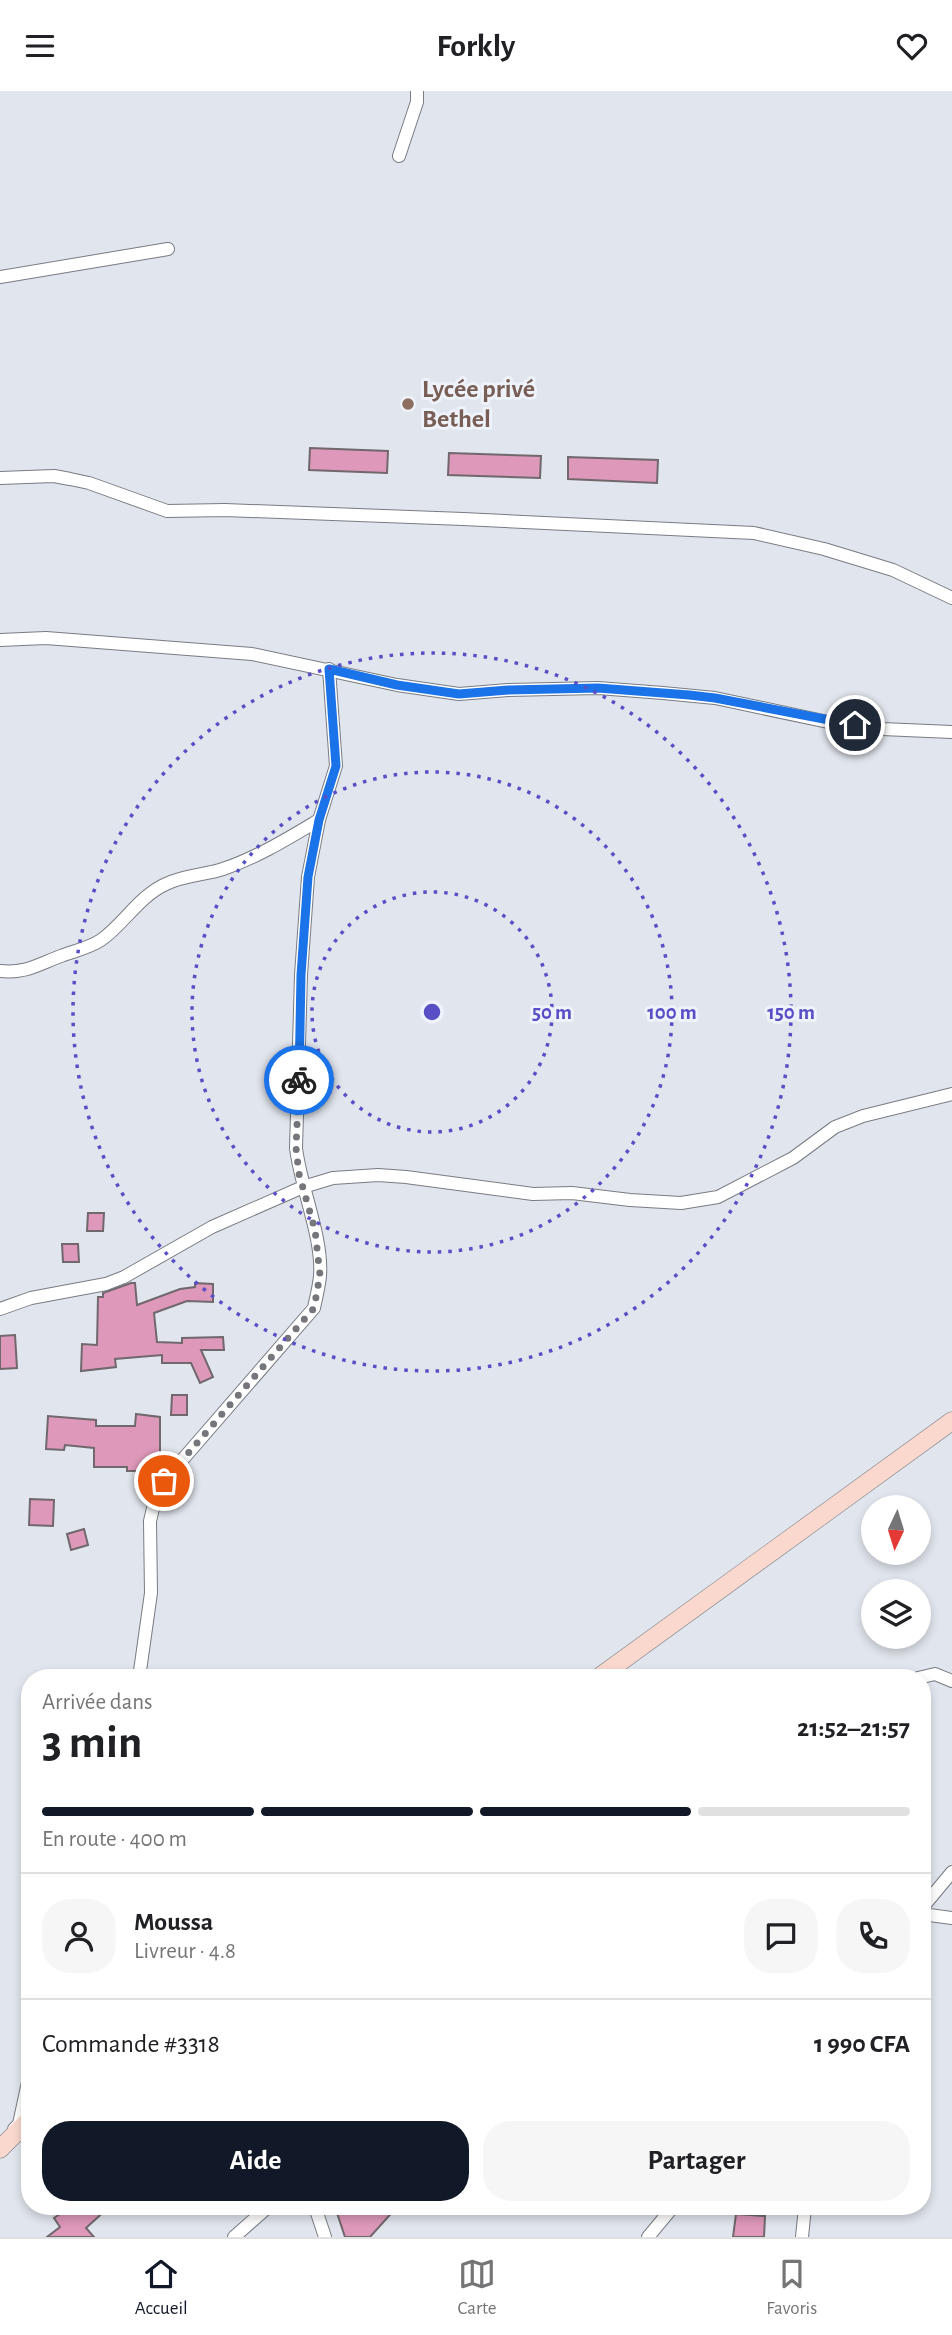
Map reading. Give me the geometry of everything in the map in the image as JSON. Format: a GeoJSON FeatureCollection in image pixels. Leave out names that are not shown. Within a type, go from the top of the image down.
{"type":"FeatureCollection","features":[{"type":"Feature","properties":{"kind":"main road"},"geometry":{"type":"LineString","coordinates":[[610,1669],[952,1421]]}},
{"type":"Feature","properties":{"kind":"main road"},"geometry":{"type":"LineString","coordinates":[[0,2149],[21,2128]]}},
{"type":"Feature","properties":{"kind":"street"},"geometry":{"type":"LineString","coordinates":[[399,156],[417,91]]}},
{"type":"Feature","properties":{"kind":"street"},"geometry":{"type":"LineString","coordinates":[[0,277],[168,249]]}},
{"type":"Feature","properties":{"kind":"street"},"geometry":{"type":"LineString","coordinates":[[0,478],[54,476],[70,479],[89,483],[167,511],[225,510],[754,533],[824,549],[893,570],[952,598]]}},
{"type":"Feature","properties":{"kind":"street"},"geometry":{"type":"LineString","coordinates":[[0,640],[46,638],[252,654],[397,685],[459,694],[598,688],[715,698],[828,722],[882,729],[952,732]]}},
{"type":"Feature","properties":{"kind":"street"},"geometry":{"type":"LineString","coordinates":[[140,1669],[151,1593],[150,1521],[155,1500],[164,1481],[314,1308],[320,1275],[315,1230],[296,1148],[301,975],[308,877],[319,820],[336,766],[329,669]]}},
{"type":"Feature","properties":{"kind":"street"},"geometry":{"type":"LineString","coordinates":[[0,971],[14,973],[34,969],[57,957],[89,946],[103,939],[136,905],[165,884],[256,857],[319,820]]}},
{"type":"Feature","properties":{"kind":"street"},"geometry":{"type":"LineString","coordinates":[[0,1309],[31,1298],[124,1277],[212,1227],[303,1187],[333,1178],[378,1175],[533,1194],[572,1193],[681,1203],[718,1198],[793,1158],[835,1127],[863,1116],[952,1094]]}},
{"type":"Feature","properties":{"kind":"street"},"geometry":{"type":"LineString","coordinates":[[931,1675],[952,1681]]}},
{"type":"Feature","properties":{"kind":"street"},"geometry":{"type":"LineString","coordinates":[[931,1897],[952,1872]]}},
{"type":"Feature","properties":{"kind":"street"},"geometry":{"type":"LineString","coordinates":[[931,1915],[952,1918]]}},
{"type":"Feature","properties":{"kind":"street"},"geometry":{"type":"LineString","coordinates":[[0,2144],[19,2124],[21,2115]]}},
{"type":"Feature","properties":{"kind":"street"},"geometry":{"type":"LineString","coordinates":[[234,2237],[259,2215]]}},
{"type":"Feature","properties":{"kind":"street"},"geometry":{"type":"LineString","coordinates":[[318,2215],[325,2237]]}},
{"type":"Feature","properties":{"kind":"street"},"geometry":{"type":"LineString","coordinates":[[652,2235],[667,2215]]}},
{"type":"Feature","properties":{"kind":"street"},"geometry":{"type":"LineString","coordinates":[[802,2237],[804,2215]]}},
{"type":"Feature","properties":{"kind":"building"},"geometry":{"type":"Polygon","coordinates":[[[310,448],[388,451],[387,473],[309,470],[310,448]]]}},
{"type":"Feature","properties":{"kind":"building"},"geometry":{"type":"Polygon","coordinates":[[[449,453],[541,456],[540,478],[448,475],[449,453]]]}},
{"type":"Feature","properties":{"kind":"building"},"geometry":{"type":"Polygon","coordinates":[[[568,457],[658,460],[657,483],[568,479],[568,457]]]}},
{"type":"Feature","properties":{"kind":"building"},"geometry":{"type":"Polygon","coordinates":[[[88,1213],[104,1213],[103,1231],[87,1231],[88,1213]]]}},
{"type":"Feature","properties":{"kind":"building"},"geometry":{"type":"Polygon","coordinates":[[[62,1244],[78,1244],[79,1262],[63,1262],[62,1244]]]}},
{"type":"Feature","properties":{"kind":"building"},"geometry":{"type":"Polygon","coordinates":[[[135,1283],[137,1305],[180,1289],[195,1287],[195,1283],[213,1284],[213,1302],[187,1301],[154,1313],[157,1342],[182,1343],[182,1338],[223,1337],[224,1350],[201,1350],[213,1377],[200,1383],[191,1363],[162,1363],[162,1355],[115,1359],[116,1367],[81,1371],[82,1344],[97,1345],[98,1297],[135,1283]]]}},
{"type":"Feature","properties":{"kind":"building"},"geometry":{"type":"Polygon","coordinates":[[[15,1335],[17,1368],[0,1369],[0,1336],[15,1335]]]}},
{"type":"Feature","properties":{"kind":"building"},"geometry":{"type":"Polygon","coordinates":[[[172,1395],[187,1395],[187,1415],[171,1415],[172,1395]]]}},
{"type":"Feature","properties":{"kind":"building"},"geometry":{"type":"Polygon","coordinates":[[[136,1414],[160,1417],[160,1471],[94,1467],[94,1448],[65,1445],[64,1450],[46,1449],[48,1416],[96,1420],[96,1426],[135,1426],[136,1414]]]}},
{"type":"Feature","properties":{"kind":"building"},"geometry":{"type":"Polygon","coordinates":[[[30,1499],[54,1500],[53,1526],[29,1525],[30,1499]]]}},
{"type":"Feature","properties":{"kind":"building"},"geometry":{"type":"Polygon","coordinates":[[[84,1529],[88,1545],[71,1550],[67,1534],[84,1529]]]}},
{"type":"Feature","properties":{"kind":"building"},"geometry":{"type":"Polygon","coordinates":[[[58,2215],[100,2215],[86,2228],[94,2237],[47,2237],[60,2227],[54,2218],[58,2215]]]}},
{"type":"Feature","properties":{"kind":"building"},"geometry":{"type":"Polygon","coordinates":[[[338,2215],[390,2215],[370,2237],[345,2237],[338,2215]]]}},
{"type":"Feature","properties":{"kind":"building"},"geometry":{"type":"Polygon","coordinates":[[[736,2215],[765,2216],[764,2237],[733,2237],[736,2215]]]}},
{"type":"Feature","properties":{"kind":"way so far"},"geometry":{"type":"LineString","coordinates":[[164,1481],[314,1308],[320,1275],[315,1230],[299,1174],[296,1148],[299,1080]]}},
{"type":"Feature","properties":{"kind":"place","name":"Lycée privé Bethel"},"geometry":{"type":"Point","coordinates":[408,404]}},
{"type":"Feature","properties":{"kind":"route"},"geometry":{"type":"LineString","coordinates":[[299,1080],[301,975],[308,877],[319,820],[336,766],[329,669],[397,685],[459,694],[598,688],[689,695],[855,725]]}}]}
